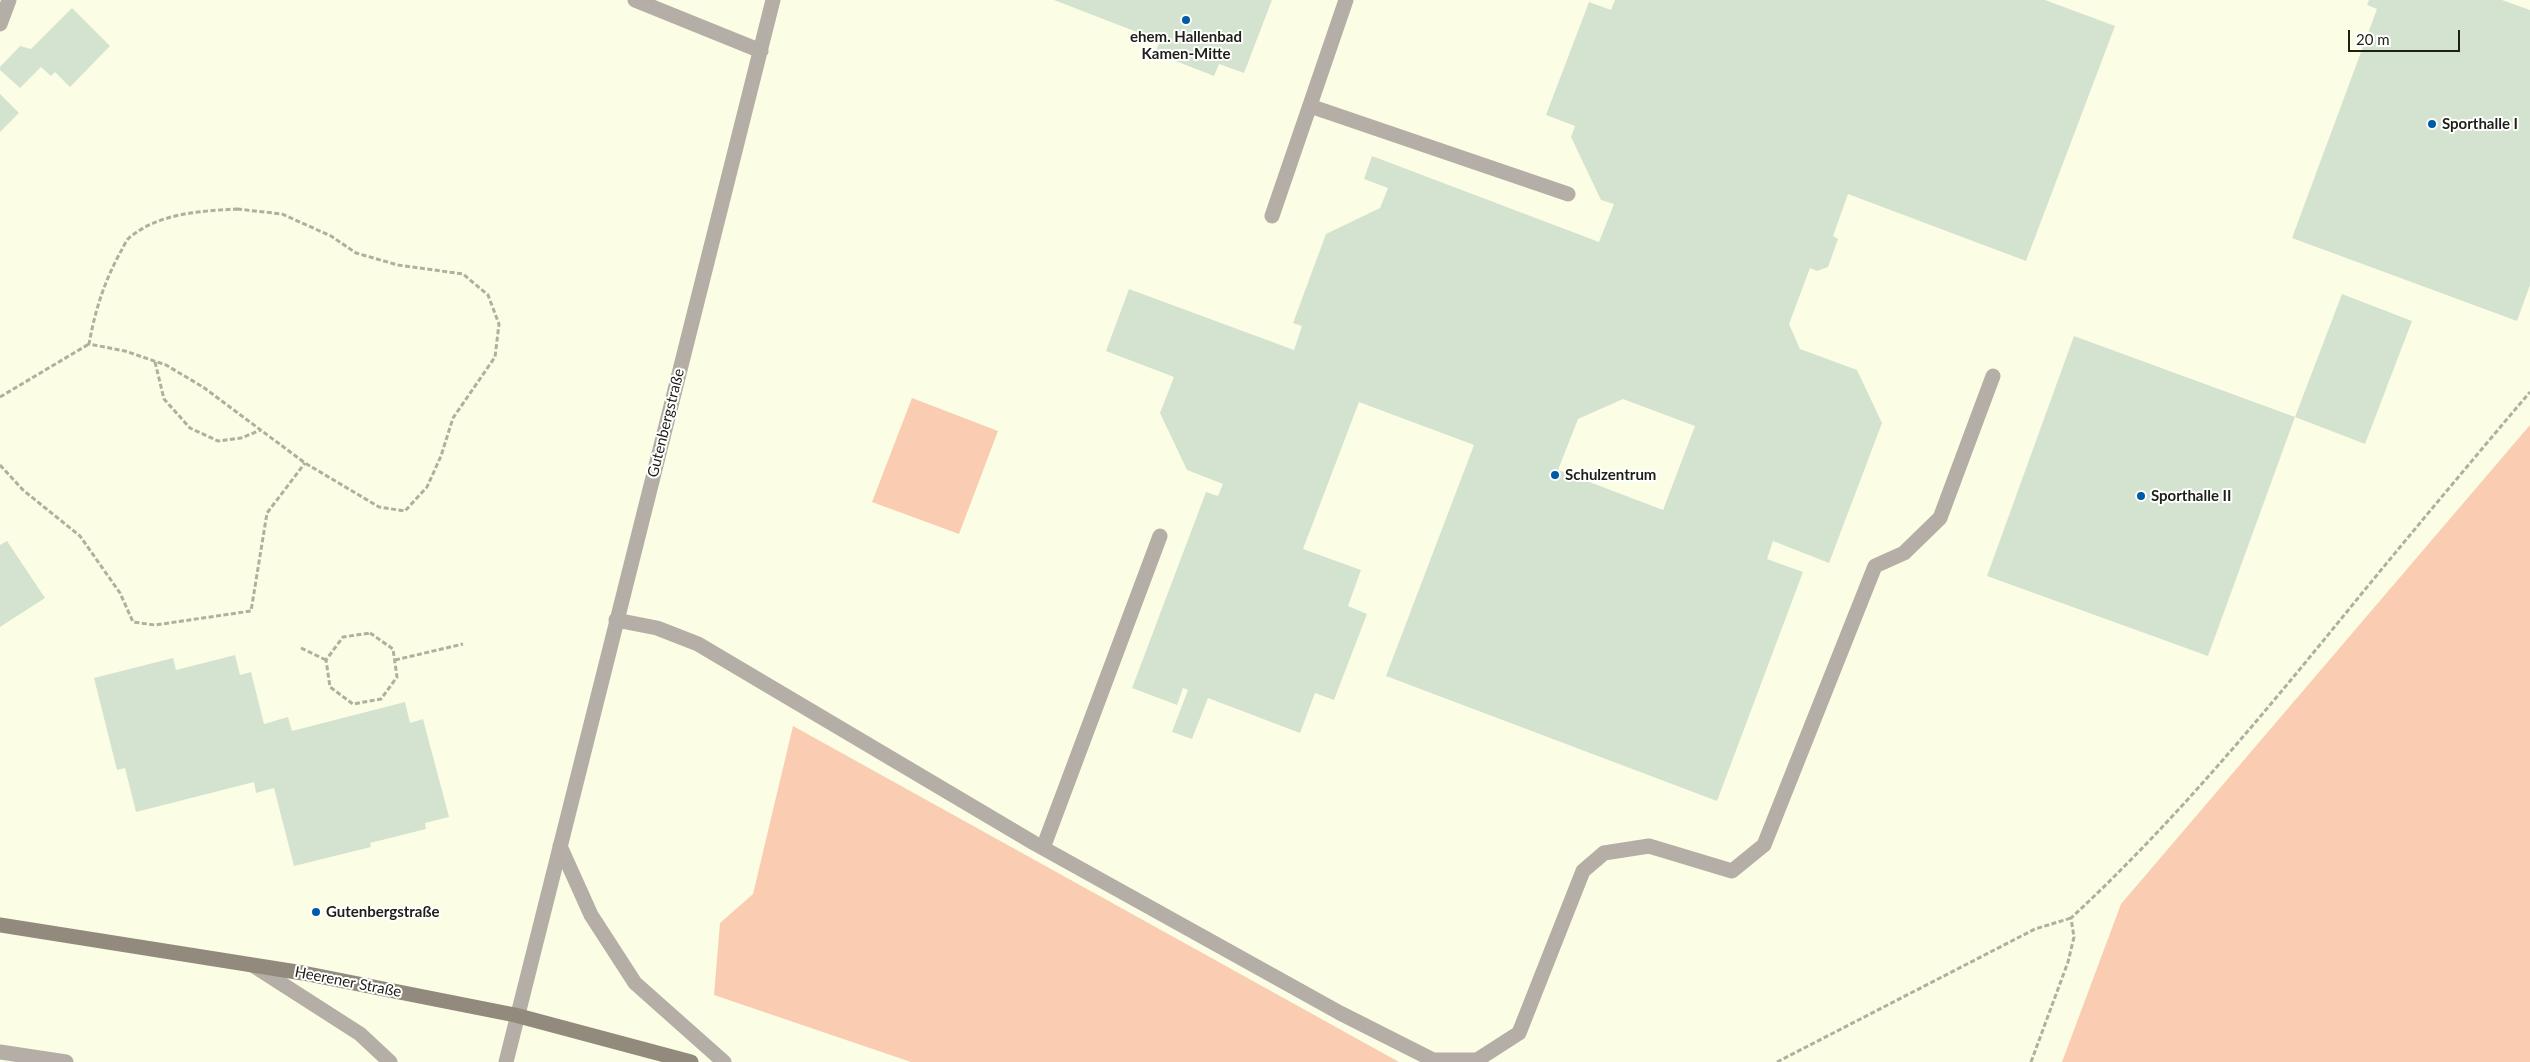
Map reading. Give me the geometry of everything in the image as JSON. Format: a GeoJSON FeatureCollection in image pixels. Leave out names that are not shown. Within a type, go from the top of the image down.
{"type":"FeatureCollection","features":[{"type":"Feature","properties":{"kind":"main road","name":"Heerener Straße"},"geometry":{"type":"LineString","coordinates":[[0,925],[303,973],[515,1015],[691,1062]]}},
{"type":"Feature","properties":{"kind":"street"},"geometry":{"type":"LineString","coordinates":[[0,24],[9,0]]}},
{"type":"Feature","properties":{"kind":"street"},"geometry":{"type":"LineString","coordinates":[[635,0],[761,51]]}},
{"type":"Feature","properties":{"kind":"street","name":"Gutenbergstraße"},"geometry":{"type":"LineString","coordinates":[[506,1062],[515,1015],[560,846],[773,0]]}},
{"type":"Feature","properties":{"kind":"street"},"geometry":{"type":"LineString","coordinates":[[1272,216],[1346,0]]}},
{"type":"Feature","properties":{"kind":"street"},"geometry":{"type":"LineString","coordinates":[[1310,106],[1568,194]]}},
{"type":"Feature","properties":{"kind":"street"},"geometry":{"type":"LineString","coordinates":[[616,620],[657,628],[698,644],[1043,848],[1340,1013],[1433,1060],[1477,1060],[1519,1033],[1583,871],[1604,854],[1649,846],[1732,871],[1764,845],[1875,566],[1904,553],[1940,518],[1993,376]]}},
{"type":"Feature","properties":{"kind":"street"},"geometry":{"type":"LineString","coordinates":[[1043,848],[1160,536]]}},
{"type":"Feature","properties":{"kind":"street"},"geometry":{"type":"LineString","coordinates":[[560,846],[591,915],[635,983],[724,1062]]}},
{"type":"Feature","properties":{"kind":"street"},"geometry":{"type":"LineString","coordinates":[[254,966],[360,1034],[390,1062]]}},
{"type":"Feature","properties":{"kind":"street"},"geometry":{"type":"LineString","coordinates":[[0,1052],[66,1062]]}},
{"type":"Feature","properties":{"kind":"path"},"geometry":{"type":"LineString","coordinates":[[0,397],[89,344],[124,351],[166,365],[203,387],[305,463],[379,506],[405,511],[427,488],[441,456],[452,418],[495,357],[499,324],[488,295],[463,274],[398,265],[356,254],[331,236],[282,214],[237,209],[201,211],[162,219],[129,238],[109,273],[94,316],[89,344]]}},
{"type":"Feature","properties":{"kind":"path"},"geometry":{"type":"LineString","coordinates":[[155,361],[164,399],[190,428],[218,441],[241,438],[261,430]]}},
{"type":"Feature","properties":{"kind":"path"},"geometry":{"type":"LineString","coordinates":[[1777,1062],[2035,929],[2071,918],[2104,887],[2190,797],[2288,684],[2427,513],[2530,392]]}},
{"type":"Feature","properties":{"kind":"path"},"geometry":{"type":"LineString","coordinates":[[0,465],[24,490],[80,536],[120,594],[133,622],[155,625],[251,611],[267,513],[305,463]]}},
{"type":"Feature","properties":{"kind":"path"},"geometry":{"type":"LineString","coordinates":[[370,633],[393,649],[397,677],[381,699],[353,704],[330,687],[326,660],[342,637],[370,633]]}},
{"type":"Feature","properties":{"kind":"path"},"geometry":{"type":"LineString","coordinates":[[394,660],[463,644]]}},
{"type":"Feature","properties":{"kind":"path"},"geometry":{"type":"LineString","coordinates":[[301,648],[326,660]]}},
{"type":"Feature","properties":{"kind":"path"},"geometry":{"type":"LineString","coordinates":[[2031,1062],[2068,962],[2074,937],[2071,918]]}},
{"type":"Feature","properties":{"kind":"shaded area"},"geometry":{"type":"Polygon","coordinates":[[[912,398],[998,431],[959,534],[872,502],[912,398]]]}},
{"type":"Feature","properties":{"kind":"shaded area"},"geometry":{"type":"Polygon","coordinates":[[[2530,425],[2530,1062],[2062,1062],[2121,904],[2530,425]]]}},
{"type":"Feature","properties":{"kind":"shaded area"},"geometry":{"type":"Polygon","coordinates":[[[793,726],[1399,1062],[911,1062],[714,995],[720,923],[753,894],[793,726]]]}},
{"type":"Feature","properties":{"kind":"building","name":"ehem. Hallenbad Kamen-Mitte"},"geometry":{"type":"Polygon","coordinates":[[[1054,0],[1272,0],[1244,73],[1219,64],[1214,76],[1155,53],[1160,41],[1054,0]]]}},
{"type":"Feature","properties":{"kind":"building"},"geometry":{"type":"Polygon","coordinates":[[[1615,0],[2045,0],[2115,26],[2026,261],[1848,194],[1833,236],[1838,239],[1828,267],[1817,271],[1810,268],[1789,324],[1800,349],[1857,370],[1882,423],[1829,563],[1773,541],[1767,559],[1803,572],[1717,801],[1386,676],[1474,445],[1359,402],[1303,549],[1361,570],[1348,606],[1367,614],[1334,700],[1315,693],[1300,733],[1208,698],[1192,739],[1172,732],[1188,690],[1183,688],[1177,705],[1132,688],[1206,492],[1218,496],[1223,484],[1187,470],[1160,413],[1174,377],[1106,351],[1129,289],[1294,350],[1302,326],[1293,323],[1326,234],[1380,208],[1388,188],[1364,179],[1372,156],[1599,242],[1614,204],[1601,200],[1571,137],[1575,126],[1546,115],[1589,2],[1611,10],[1615,0]],[[1623,399],[1578,419],[1558,470],[1663,510],[1695,426],[1623,399]]]}},
{"type":"Feature","properties":{"kind":"building","name":"Sporthalle I"},"geometry":{"type":"Polygon","coordinates":[[[2369,0],[2502,0],[2530,10],[2530,285],[2517,321],[2292,238],[2377,9],[2367,5],[2369,0]]]}},
{"type":"Feature","properties":{"kind":"building"},"geometry":{"type":"Polygon","coordinates":[[[72,8],[110,46],[70,87],[55,72],[51,76],[41,67],[20,88],[0,70],[0,67],[20,46],[31,49],[72,8]]]}},
{"type":"Feature","properties":{"kind":"building"},"geometry":{"type":"Polygon","coordinates":[[[0,94],[19,113],[0,132],[0,94]]]}},
{"type":"Feature","properties":{"kind":"building"},"geometry":{"type":"Polygon","coordinates":[[[2342,294],[2412,321],[2365,444],[2295,417],[2342,294]]]}},
{"type":"Feature","properties":{"kind":"building","name":"Sporthalle II"},"geometry":{"type":"Polygon","coordinates":[[[2074,336],[2295,417],[2208,656],[1987,576],[2074,336]]]}},
{"type":"Feature","properties":{"kind":"building"},"geometry":{"type":"Polygon","coordinates":[[[7,541],[45,598],[0,627],[0,545],[7,541]]]}},
{"type":"Feature","properties":{"kind":"building"},"geometry":{"type":"Polygon","coordinates":[[[235,655],[240,675],[251,672],[264,724],[288,717],[292,731],[405,702],[410,723],[423,719],[449,817],[425,823],[426,829],[370,843],[371,847],[294,866],[274,788],[256,793],[254,782],[136,812],[125,768],[117,770],[94,678],[173,658],[176,670],[235,655]]]}},
{"type":"Feature","properties":{"kind":"place","name":"ehem. Hallenbad Kamen-Mitte"},"geometry":{"type":"Point","coordinates":[1186,20]}},
{"type":"Feature","properties":{"kind":"place","name":"Sporthalle I"},"geometry":{"type":"Point","coordinates":[2432,124]}},
{"type":"Feature","properties":{"kind":"place","name":"Schulzentrum"},"geometry":{"type":"Point","coordinates":[1555,475]}},
{"type":"Feature","properties":{"kind":"place","name":"Sporthalle II"},"geometry":{"type":"Point","coordinates":[2141,496]}},
{"type":"Feature","properties":{"kind":"place","name":"Gutenbergstraße"},"geometry":{"type":"Point","coordinates":[316,912]}}]}
